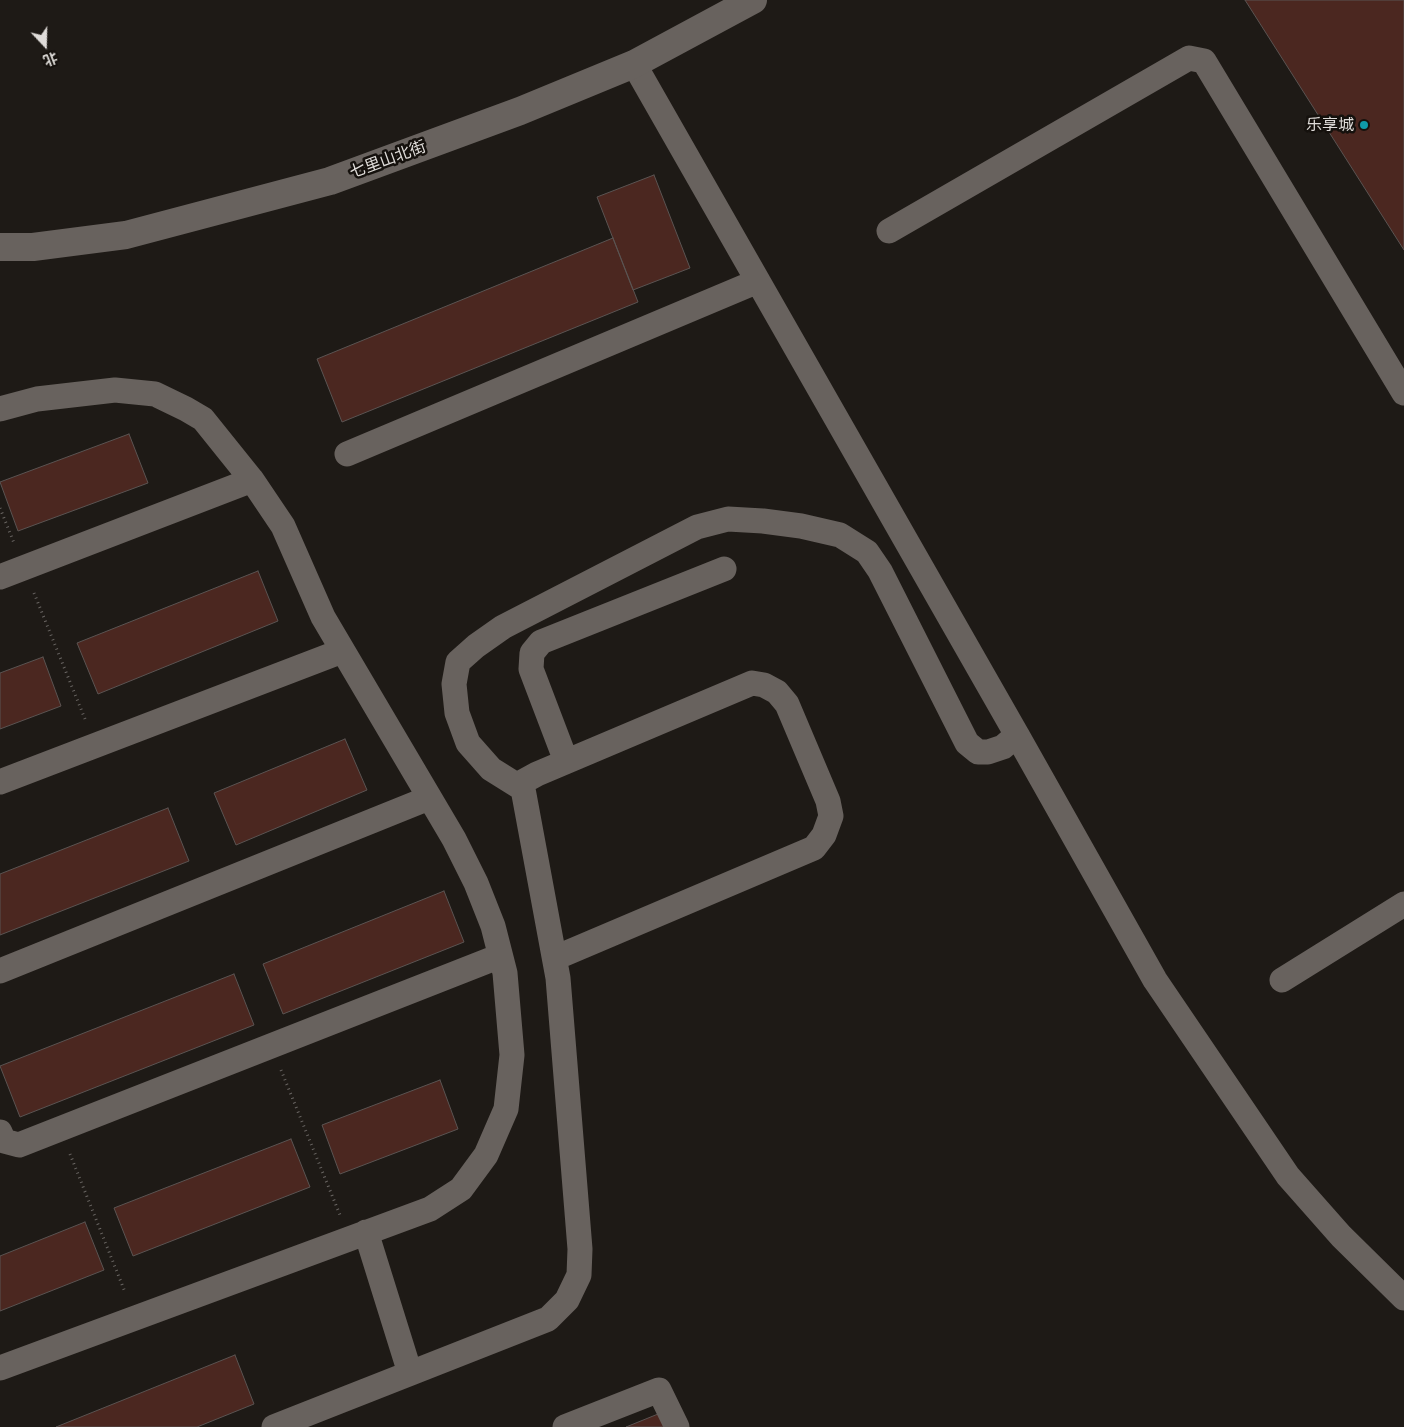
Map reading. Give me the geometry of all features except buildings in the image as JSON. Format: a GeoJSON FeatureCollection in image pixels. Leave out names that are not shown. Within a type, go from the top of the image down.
{"type":"FeatureCollection","features":[{"type":"Feature","properties":{"kind":"street","name":"七里山北街"},"geometry":{"type":"LineString","coordinates":[[0,248],[33,247],[126,235],[330,181],[520,111],[634,64],[753,0]]}},
{"type":"Feature","properties":{"kind":"street"},"geometry":{"type":"LineString","coordinates":[[889,231],[1189,58],[1204,61],[1404,393]]}},
{"type":"Feature","properties":{"kind":"street"},"geometry":{"type":"LineString","coordinates":[[634,64],[1155,980],[1288,1176],[1341,1236],[1404,1298]]}},
{"type":"Feature","properties":{"kind":"street"},"geometry":{"type":"LineString","coordinates":[[347,454],[758,281]]}},
{"type":"Feature","properties":{"kind":"street"},"geometry":{"type":"LineString","coordinates":[[0,409],[37,400],[115,390],[155,394],[203,419],[252,480],[283,526],[323,617],[454,839],[476,884],[493,926],[505,973],[512,1055],[506,1110],[486,1155],[461,1189],[430,1209],[0,1368]]}},
{"type":"Feature","properties":{"kind":"street"},"geometry":{"type":"LineString","coordinates":[[0,577],[252,480]]}},
{"type":"Feature","properties":{"kind":"street"},"geometry":{"type":"LineString","coordinates":[[274,1427],[548,1319],[567,1300],[579,1275],[580,1249],[558,978],[523,789],[491,769],[468,744],[457,713],[454,684],[458,662],[476,646],[503,627],[697,527],[728,520],[772,522],[801,526],[840,535],[867,552],[880,571],[967,743],[978,752],[988,752],[1003,746],[1017,735]]}},
{"type":"Feature","properties":{"kind":"street"},"geometry":{"type":"LineString","coordinates":[[566,761],[531,669],[532,653],[542,642],[724,569]]}},
{"type":"Feature","properties":{"kind":"street"},"geometry":{"type":"LineString","coordinates":[[0,782],[342,651]]}},
{"type":"Feature","properties":{"kind":"street"},"geometry":{"type":"LineString","coordinates":[[516,785],[566,761],[752,683],[764,685],[777,692],[787,704],[828,801],[831,816],[824,836],[814,848],[555,958]]}},
{"type":"Feature","properties":{"kind":"street"},"geometry":{"type":"LineString","coordinates":[[0,971],[429,798]]}},
{"type":"Feature","properties":{"kind":"street"},"geometry":{"type":"LineString","coordinates":[[1282,980],[1404,904]]}},
{"type":"Feature","properties":{"kind":"street"},"geometry":{"type":"LineString","coordinates":[[0,1132],[4,1141],[19,1145],[500,956]]}},
{"type":"Feature","properties":{"kind":"street"},"geometry":{"type":"LineString","coordinates":[[358,1235],[410,1374]]}},
{"type":"Feature","properties":{"kind":"street"},"geometry":{"type":"LineString","coordinates":[[564,1427],[659,1390],[677,1427]]}},
{"type":"Feature","properties":{"kind":"path"},"geometry":{"type":"LineString","coordinates":[[0,508],[96,745]]}},
{"type":"Feature","properties":{"kind":"path"},"geometry":{"type":"LineString","coordinates":[[272,1046],[358,1235]]}},
{"type":"Feature","properties":{"kind":"path"},"geometry":{"type":"LineString","coordinates":[[60,1128],[136,1318]]}},
{"type":"Feature","properties":{"kind":"place","name":"乐享城"},"geometry":{"type":"Point","coordinates":[1364,125]}}]}
